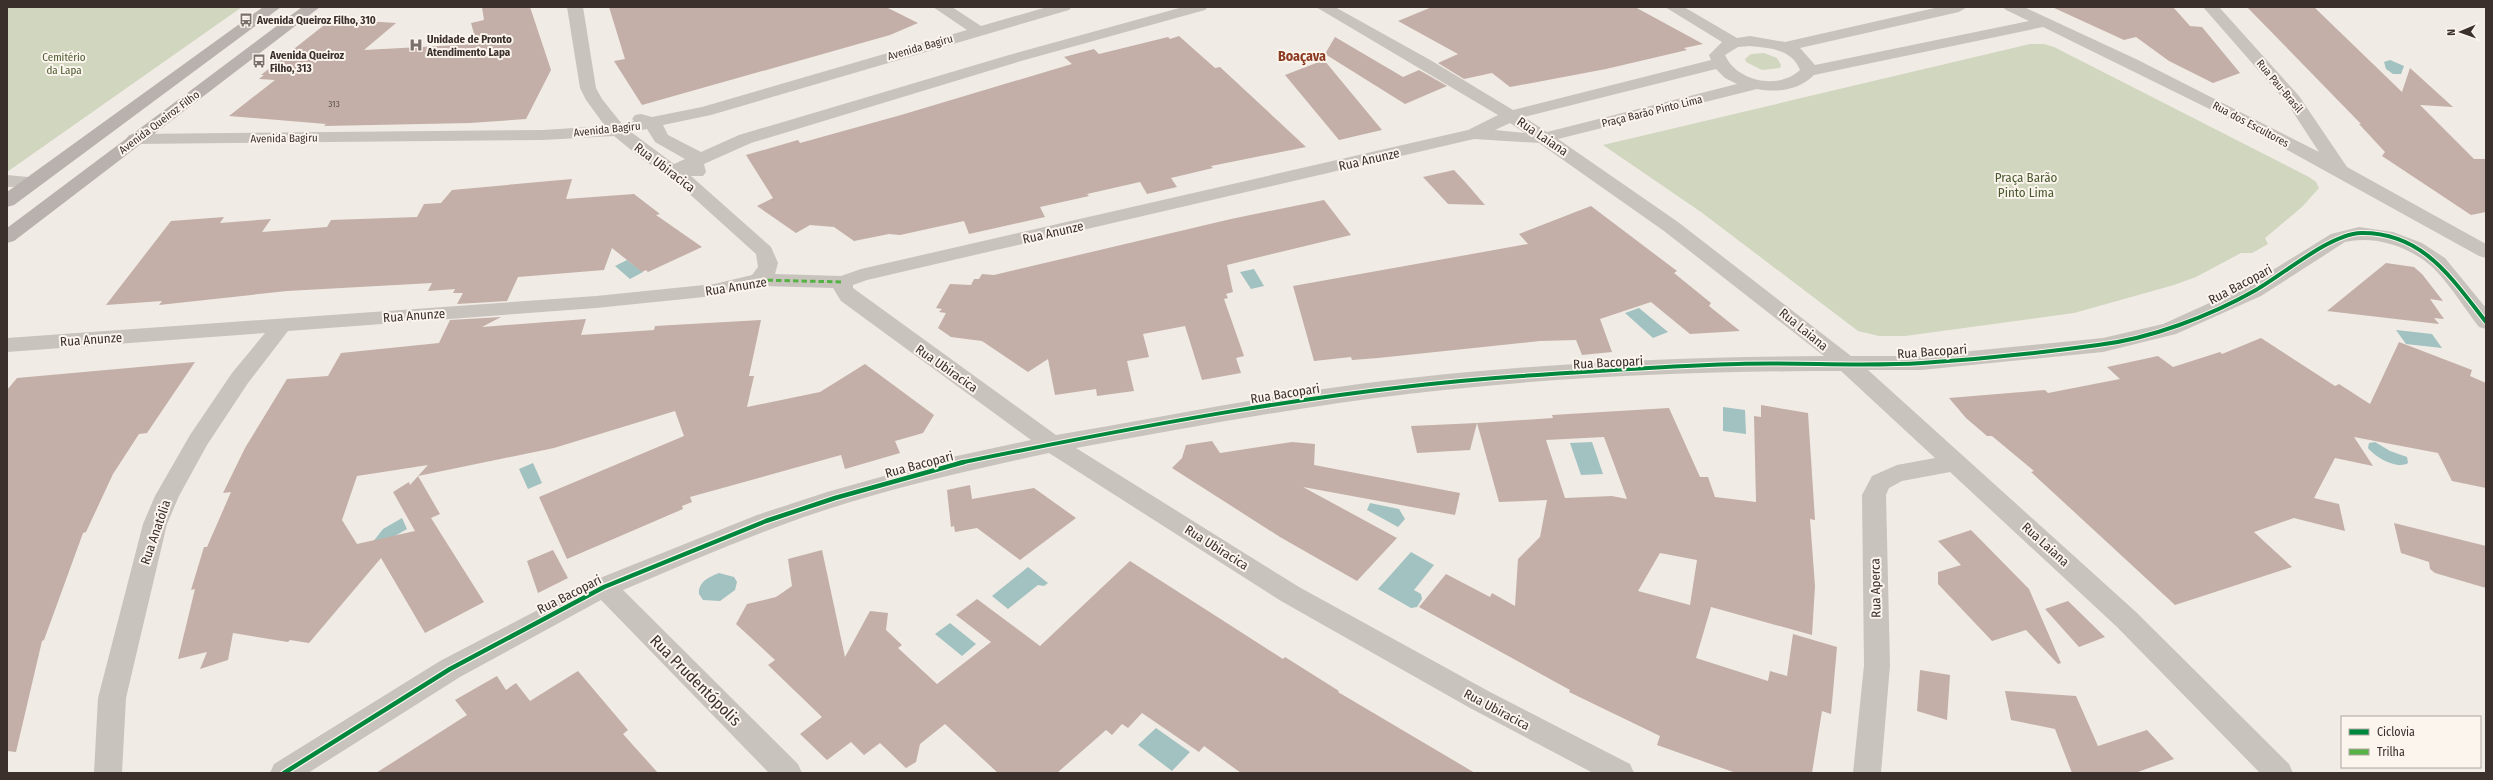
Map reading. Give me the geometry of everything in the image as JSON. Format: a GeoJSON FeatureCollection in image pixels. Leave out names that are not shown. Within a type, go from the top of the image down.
{"type":"FeatureCollection","features":[{"type":"Feature","properties":{"kind":"main road","name":"Avenida Queiroz Filho"},"geometry":{"type":"LineString","coordinates":[[33,182],[273,7]]}},
{"type":"Feature","properties":{"kind":"main road","name":"Avenida Queiroz Filho"},"geometry":{"type":"LineString","coordinates":[[7,238],[135,139],[312,7]]}},
{"type":"Feature","properties":{"kind":"main road"},"geometry":{"type":"LineString","coordinates":[[9,193],[12,208],[16,214],[28,214],[42,210]]}},
{"type":"Feature","properties":{"kind":"street","name":"Rua Ubiracica"},"geometry":{"type":"LineString","coordinates":[[575,7],[588,88],[604,114],[618,130],[648,155],[673,171],[747,234],[767,256],[770,266],[759,280]]}},
{"type":"Feature","properties":{"kind":"street"},"geometry":{"type":"LineString","coordinates":[[941,7],[977,30]]}},
{"type":"Feature","properties":{"kind":"street","name":"Avenida Bagiru"},"geometry":{"type":"LineString","coordinates":[[135,139],[543,135],[618,130],[653,124],[705,111],[977,30],[1064,7]]}},
{"type":"Feature","properties":{"kind":"street"},"geometry":{"type":"LineString","coordinates":[[673,171],[694,160],[752,137],[1014,58],[1200,7]]}},
{"type":"Feature","properties":{"kind":"street","name":"Rua Laiana"},"geometry":{"type":"LineString","coordinates":[[1324,7],[1394,45],[1512,115],[1546,137],[1656,214],[1771,302],[1884,397],[2063,559],[2244,736],[2279,773]]}},
{"type":"Feature","properties":{"kind":"street"},"geometry":{"type":"LineString","coordinates":[[1672,7],[1734,43]]}},
{"type":"Feature","properties":{"kind":"street"},"geometry":{"type":"LineString","coordinates":[[1784,47],[1960,7]]}},
{"type":"Feature","properties":{"kind":"street","name":"Rua dos Escultores"},"geometry":{"type":"LineString","coordinates":[[2011,7],[2045,22],[2225,110],[2341,171],[2486,252]]}},
{"type":"Feature","properties":{"kind":"street","name":"Rua Pau-Brasil"},"geometry":{"type":"LineString","coordinates":[[2211,7],[2293,100],[2341,171]]}},
{"type":"Feature","properties":{"kind":"street"},"geometry":{"type":"LineString","coordinates":[[1809,71],[2045,22]]}},
{"type":"Feature","properties":{"kind":"street"},"geometry":{"type":"LineString","coordinates":[[1750,41],[1784,47],[1798,54],[1807,62],[1809,71],[1804,79],[1792,84],[1758,84],[1734,76],[1719,63],[1717,54],[1723,47],[1734,43],[1750,41]]}},
{"type":"Feature","properties":{"kind":"street"},"geometry":{"type":"LineString","coordinates":[[1512,115],[1719,63]]}},
{"type":"Feature","properties":{"kind":"street","name":"Praça Barão Pinto Lima"},"geometry":{"type":"LineString","coordinates":[[1546,137],[1758,84]]}},
{"type":"Feature","properties":{"kind":"street","name":"Rua Ubiracica"},"geometry":{"type":"LineString","coordinates":[[604,114],[635,117],[653,124],[661,138],[693,154],[709,202]]}},
{"type":"Feature","properties":{"kind":"street","name":"Rua Anunze"},"geometry":{"type":"LineString","coordinates":[[7,345],[688,294],[735,287],[759,280],[843,282],[854,277],[1474,134],[1512,115]]}},
{"type":"Feature","properties":{"kind":"street","name":"Rua Anunze"},"geometry":{"type":"LineString","coordinates":[[1474,134],[1516,138],[1546,137]]}},
{"type":"Feature","properties":{"kind":"street"},"geometry":{"type":"LineString","coordinates":[[9,193],[33,182]]}},
{"type":"Feature","properties":{"kind":"street","name":"Rua Bacopari"},"geometry":{"type":"LineString","coordinates":[[284,773],[450,669],[604,587],[766,521],[835,498],[952,465],[1052,444],[1308,399],[1410,386],[1519,376],[1738,364],[1843,362],[1913,363],[2002,356],[2103,345],[2169,329],[2254,291],[2338,238],[2359,233],[2386,236],[2415,246],[2438,262],[2486,322]]}},
{"type":"Feature","properties":{"kind":"street","name":"Rua Ubiracica"},"geometry":{"type":"LineString","coordinates":[[843,282],[844,291],[864,308],[1052,444],[1296,598],[1480,700],[1620,773]]}},
{"type":"Feature","properties":{"kind":"street","name":"Rua Anatólia"},"geometry":{"type":"LineString","coordinates":[[108,773],[112,698],[155,524],[167,496],[213,418],[240,378],[284,324]]}},
{"type":"Feature","properties":{"kind":"street","name":"Rua Aperca"},"geometry":{"type":"LineString","coordinates":[[1867,773],[1877,666],[1874,495],[1880,482],[1898,474],[1955,462]]}},
{"type":"Feature","properties":{"kind":"street","name":"Rua Prudentópolis"},"geometry":{"type":"LineString","coordinates":[[604,587],[788,773]]}},
{"type":"Feature","properties":{"kind":"green space","name":"Cemitério da Lapa"},"geometry":{"type":"Polygon","coordinates":[[[7,7],[242,7],[7,172],[7,7]]]}},
{"type":"Feature","properties":{"kind":"green space","name":"Praça Barão Pinto Lima"},"geometry":{"type":"Polygon","coordinates":[[[2030,44],[2044,44],[2054,47],[2309,177],[2316,182],[2319,188],[2302,207],[2265,238],[2268,244],[2252,253],[2241,253],[2196,277],[2174,285],[2074,313],[1905,336],[1879,336],[1858,331],[1701,212],[1603,145],[2030,44]]]}},
{"type":"Feature","properties":{"kind":"green space"},"geometry":{"type":"Polygon","coordinates":[[[1764,53],[1777,58],[1781,65],[1780,68],[1762,70],[1746,62],[1745,59],[1751,54],[1764,53]]]}},
{"type":"Feature","properties":{"kind":"water"},"geometry":{"type":"Polygon","coordinates":[[[2390,60],[2404,66],[2401,74],[2393,74],[2386,69],[2384,62],[2390,60]]]}},
{"type":"Feature","properties":{"kind":"water"},"geometry":{"type":"Polygon","coordinates":[[[627,260],[643,272],[630,279],[615,266],[627,260]]]}},
{"type":"Feature","properties":{"kind":"water"},"geometry":{"type":"Polygon","coordinates":[[[1254,269],[1264,286],[1251,289],[1240,272],[1254,269]]]}},
{"type":"Feature","properties":{"kind":"water"},"geometry":{"type":"Polygon","coordinates":[[[1639,308],[1668,332],[1653,338],[1625,313],[1639,308]]]}},
{"type":"Feature","properties":{"kind":"water"},"geometry":{"type":"Polygon","coordinates":[[[2396,330],[2432,334],[2442,348],[2406,344],[2396,330]]]}},
{"type":"Feature","properties":{"kind":"water"},"geometry":{"type":"Polygon","coordinates":[[[1723,407],[1745,410],[1746,434],[1723,431],[1723,407]]]}},
{"type":"Feature","properties":{"kind":"water"},"geometry":{"type":"Polygon","coordinates":[[[1592,442],[1603,474],[1581,475],[1570,443],[1592,442]]]}},
{"type":"Feature","properties":{"kind":"water"},"geometry":{"type":"Polygon","coordinates":[[[2375,442],[2390,451],[2407,457],[2408,463],[2398,465],[2381,459],[2368,448],[2369,443],[2375,442]]]}},
{"type":"Feature","properties":{"kind":"water"},"geometry":{"type":"Polygon","coordinates":[[[533,463],[542,483],[528,489],[519,469],[533,463]]]}},
{"type":"Feature","properties":{"kind":"water"},"geometry":{"type":"Polygon","coordinates":[[[1370,503],[1399,509],[1405,519],[1398,527],[1367,510],[1370,503]]]}},
{"type":"Feature","properties":{"kind":"water"},"geometry":{"type":"Polygon","coordinates":[[[402,518],[407,529],[393,537],[372,543],[383,529],[402,518]]]}},
{"type":"Feature","properties":{"kind":"water"},"geometry":{"type":"Polygon","coordinates":[[[1411,552],[1434,565],[1414,590],[1421,594],[1422,599],[1417,607],[1411,608],[1378,589],[1411,552]]]}},
{"type":"Feature","properties":{"kind":"water"},"geometry":{"type":"Polygon","coordinates":[[[1028,567],[1048,583],[1044,586],[1038,585],[1008,609],[992,596],[1028,567]]]}},
{"type":"Feature","properties":{"kind":"water"},"geometry":{"type":"Polygon","coordinates":[[[719,573],[734,577],[737,582],[735,590],[720,601],[703,600],[699,594],[700,586],[705,580],[719,573]]]}},
{"type":"Feature","properties":{"kind":"water"},"geometry":{"type":"Polygon","coordinates":[[[950,623],[976,644],[962,656],[935,634],[950,623]]]}},
{"type":"Feature","properties":{"kind":"water"},"geometry":{"type":"Polygon","coordinates":[[[1156,728],[1190,752],[1172,771],[1138,745],[1156,728]]]}},
{"type":"Feature","properties":{"kind":"building","name":"Unidade de Pronto Atendimento Lapa"},"geometry":{"type":"Polygon","coordinates":[[[482,7],[530,7],[551,70],[526,119],[470,123],[324,126],[326,124],[229,116],[275,80],[259,79],[264,75],[261,75],[328,22],[335,19],[396,23],[364,50],[477,44],[471,23],[484,20],[482,7]]]}},
{"type":"Feature","properties":{"kind":"building"},"geometry":{"type":"Polygon","coordinates":[[[609,7],[886,7],[918,23],[890,35],[642,105],[614,61],[625,59],[609,7]]]}},
{"type":"Feature","properties":{"kind":"building"},"geometry":{"type":"Polygon","coordinates":[[[1432,7],[1635,7],[1703,44],[1684,48],[1687,50],[1606,69],[1510,87],[1492,73],[1464,79],[1438,63],[1458,54],[1398,21],[1432,7]]]}},
{"type":"Feature","properties":{"kind":"building"},"geometry":{"type":"Polygon","coordinates":[[[2052,7],[2173,7],[2190,26],[2202,27],[2240,73],[2213,83],[2169,61],[2136,37],[2124,40],[2052,7]]]}},
{"type":"Feature","properties":{"kind":"building"},"geometry":{"type":"Polygon","coordinates":[[[2247,7],[2314,7],[2402,92],[2410,68],[2453,107],[2420,105],[2474,159],[2486,159],[2486,212],[2471,215],[2382,156],[2385,152],[2359,124],[2361,124],[2247,7]]]}},
{"type":"Feature","properties":{"kind":"building"},"geometry":{"type":"Polygon","coordinates":[[[1179,36],[1215,68],[1220,67],[1306,147],[1211,166],[1213,168],[1171,178],[1177,187],[1147,194],[1140,182],[1087,194],[1089,196],[1040,207],[1045,217],[969,234],[964,221],[900,235],[889,234],[854,241],[834,227],[810,225],[796,233],[757,206],[773,198],[746,155],[798,140],[800,143],[901,115],[1072,64],[1064,57],[1094,49],[1099,54],[1168,37],[1170,39],[1179,36]]]}},
{"type":"Feature","properties":{"kind":"building"},"geometry":{"type":"Polygon","coordinates":[[[1335,37],[1403,77],[1419,70],[1447,86],[1405,104],[1325,54],[1335,37]]]}},
{"type":"Feature","properties":{"kind":"building"},"geometry":{"type":"Polygon","coordinates":[[[1324,60],[1382,130],[1339,140],[1285,75],[1324,60]]]}},
{"type":"Feature","properties":{"kind":"building"},"geometry":{"type":"Polygon","coordinates":[[[1454,170],[1485,205],[1448,204],[1423,177],[1454,170]]]}},
{"type":"Feature","properties":{"kind":"building"},"geometry":{"type":"Polygon","coordinates":[[[572,179],[566,199],[634,194],[660,214],[656,215],[702,247],[648,272],[646,270],[642,272],[612,248],[604,270],[518,277],[507,301],[457,304],[463,293],[453,293],[455,289],[428,291],[432,283],[287,291],[159,305],[162,301],[106,305],[171,221],[224,217],[220,223],[271,219],[262,232],[327,227],[331,220],[417,217],[424,204],[441,203],[452,190],[572,179]]]}},
{"type":"Feature","properties":{"kind":"building"},"geometry":{"type":"Polygon","coordinates":[[[1324,200],[1351,235],[1227,265],[1233,292],[1226,294],[1228,298],[1224,299],[1244,356],[1236,358],[1241,373],[1202,380],[1185,326],[1143,334],[1149,357],[1127,361],[1134,391],[1097,396],[1096,389],[1055,395],[1048,359],[1028,372],[982,341],[951,337],[938,328],[946,313],[939,312],[942,309],[936,308],[950,284],[971,285],[974,279],[979,279],[982,274],[994,275],[1231,219],[1324,200]]]}},
{"type":"Feature","properties":{"kind":"building"},"geometry":{"type":"Polygon","coordinates":[[[1591,206],[1677,271],[1674,273],[1711,303],[1709,306],[1740,331],[1690,334],[1651,302],[1600,319],[1612,352],[1582,355],[1576,340],[1540,341],[1378,358],[1352,360],[1351,357],[1314,361],[1293,286],[1528,244],[1519,234],[1591,206]]]}},
{"type":"Feature","properties":{"kind":"building"},"geometry":{"type":"Polygon","coordinates":[[[2386,263],[2414,267],[2422,274],[2443,301],[2430,299],[2444,319],[2434,318],[2439,324],[2327,311],[2386,263]]]}},
{"type":"Feature","properties":{"kind":"building"},"geometry":{"type":"Polygon","coordinates":[[[501,317],[482,327],[586,319],[581,335],[654,330],[655,326],[761,320],[749,376],[754,376],[747,407],[820,392],[865,364],[934,415],[923,433],[895,441],[900,453],[845,469],[841,455],[690,497],[692,502],[682,506],[683,509],[567,559],[539,497],[684,436],[675,411],[554,448],[418,476],[440,514],[431,518],[484,602],[425,633],[381,558],[309,643],[290,640],[288,642],[233,633],[228,660],[200,669],[207,652],[178,659],[195,589],[191,590],[204,547],[207,547],[231,492],[223,493],[245,448],[287,379],[328,376],[341,353],[439,343],[450,320],[501,317]],[[428,465],[357,476],[342,520],[357,544],[415,531],[393,492],[409,482],[410,485],[428,465]]]}},
{"type":"Feature","properties":{"kind":"building"},"geometry":{"type":"Polygon","coordinates":[[[2261,338],[2335,386],[2339,384],[2370,404],[2399,342],[2472,370],[2470,376],[2486,383],[2486,488],[2452,481],[2438,453],[2354,437],[2373,466],[2335,458],[2314,498],[2339,504],[2345,531],[2294,518],[2254,532],[2292,567],[2175,605],[2031,472],[2034,471],[1992,436],[1987,436],[1966,418],[1949,398],[2045,390],[2048,393],[2120,379],[2107,367],[2158,356],[2173,367],[2220,352],[2222,354],[2261,338]]]}},
{"type":"Feature","properties":{"kind":"building"},"geometry":{"type":"Polygon","coordinates":[[[195,362],[147,433],[139,434],[113,474],[86,532],[83,533],[44,640],[42,641],[16,752],[7,751],[7,390],[17,378],[195,362]]]}},
{"type":"Feature","properties":{"kind":"building"},"geometry":{"type":"Polygon","coordinates":[[[1761,405],[1808,413],[1815,520],[1810,519],[1815,586],[1812,635],[1711,607],[1696,658],[1768,681],[1770,671],[1787,676],[1793,634],[1837,647],[1831,714],[1822,711],[1812,773],[1736,773],[1657,745],[1660,736],[1569,692],[1570,690],[1419,607],[1446,574],[1490,597],[1492,593],[1515,606],[1518,559],[1540,537],[1547,500],[1499,502],[1477,423],[1553,418],[1552,415],[1669,408],[1700,477],[1708,477],[1715,497],[1756,502],[1754,416],[1761,417],[1761,405]],[[1604,437],[1546,440],[1565,498],[1612,496],[1627,499],[1604,437]],[[1660,553],[1638,591],[1690,605],[1697,560],[1660,553]]]}},
{"type":"Feature","properties":{"kind":"building"},"geometry":{"type":"Polygon","coordinates":[[[1477,423],[1470,450],[1417,453],[1411,426],[1477,423]]]}},
{"type":"Feature","properties":{"kind":"building"},"geometry":{"type":"Polygon","coordinates":[[[1212,441],[1220,453],[1292,442],[1315,444],[1314,465],[1460,493],[1455,515],[1303,487],[1397,538],[1357,581],[1280,537],[1172,468],[1182,458],[1186,445],[1212,441]]]}},
{"type":"Feature","properties":{"kind":"building"},"geometry":{"type":"Polygon","coordinates":[[[970,485],[972,499],[1034,488],[1076,518],[1020,560],[977,528],[955,532],[954,526],[951,527],[947,490],[970,485]]]}},
{"type":"Feature","properties":{"kind":"building"},"geometry":{"type":"Polygon","coordinates":[[[2394,523],[2486,546],[2486,588],[2435,573],[2430,569],[2429,562],[2401,553],[2394,523]]]}},
{"type":"Feature","properties":{"kind":"building"},"geometry":{"type":"Polygon","coordinates":[[[1971,530],[2029,589],[2061,663],[2058,664],[2026,630],[1992,641],[1938,584],[1938,572],[1961,565],[1938,541],[1971,530]]]}},
{"type":"Feature","properties":{"kind":"building"},"geometry":{"type":"Polygon","coordinates":[[[553,550],[568,578],[538,593],[527,561],[553,550]]]}},
{"type":"Feature","properties":{"kind":"building"},"geometry":{"type":"Polygon","coordinates":[[[822,550],[845,657],[870,611],[888,613],[886,630],[902,645],[898,648],[937,684],[991,642],[956,615],[977,599],[1040,646],[1130,561],[1283,659],[1285,657],[1339,691],[1338,692],[1475,773],[1241,773],[1204,746],[1199,752],[1142,713],[1128,728],[1122,724],[1112,735],[1106,730],[1057,773],[998,773],[945,724],[920,744],[916,762],[906,768],[880,743],[864,755],[851,742],[827,760],[800,734],[822,717],[768,665],[775,660],[736,624],[747,604],[776,597],[792,586],[788,559],[822,550]]]}},
{"type":"Feature","properties":{"kind":"building"},"geometry":{"type":"Polygon","coordinates":[[[2068,601],[2105,637],[2079,647],[2045,609],[2068,601]]]}},
{"type":"Feature","properties":{"kind":"building"},"geometry":{"type":"Polygon","coordinates":[[[1920,670],[1950,675],[1947,720],[1917,711],[1920,670]]]}},
{"type":"Feature","properties":{"kind":"building"},"geometry":{"type":"Polygon","coordinates":[[[578,671],[628,730],[623,734],[658,773],[376,773],[467,715],[455,700],[497,676],[506,690],[516,683],[530,701],[578,671]]]}},
{"type":"Feature","properties":{"kind":"building"},"geometry":{"type":"Polygon","coordinates":[[[2005,691],[2076,696],[2098,746],[2147,730],[2174,759],[2135,773],[2072,773],[2055,729],[2011,720],[2005,691]]]}},
{"type":"Feature","properties":{"kind":"marked path"},"geometry":{"type":"LineString","coordinates":[[759,280],[843,282]]}},
{"type":"Feature","properties":{"kind":"cycle path"},"geometry":{"type":"LineString","coordinates":[[284,773],[450,669],[604,587],[766,521],[835,498],[952,465],[1052,444],[1308,399],[1410,386],[1519,376],[1738,364],[1921,363],[2103,345],[2169,329],[2254,291],[2338,238],[2359,233],[2386,236],[2415,247],[2438,262],[2486,322]]}},
{"type":"Feature","properties":{"kind":"place","name":"Avenida Queiroz Filho, 310"},"geometry":{"type":"Point","coordinates":[246,20]}},
{"type":"Feature","properties":{"kind":"place","name":"Unidade de Pronto Atendimento Lapa"},"geometry":{"type":"Point","coordinates":[416,45]}},
{"type":"Feature","properties":{"kind":"place","name":"Avenida Queiroz Filho, 313"},"geometry":{"type":"Point","coordinates":[259,61]}},
{"type":"Feature","properties":{"kind":"district","name":"Boaçava"},"geometry":{"type":"Point","coordinates":[1302,56]}}]}
